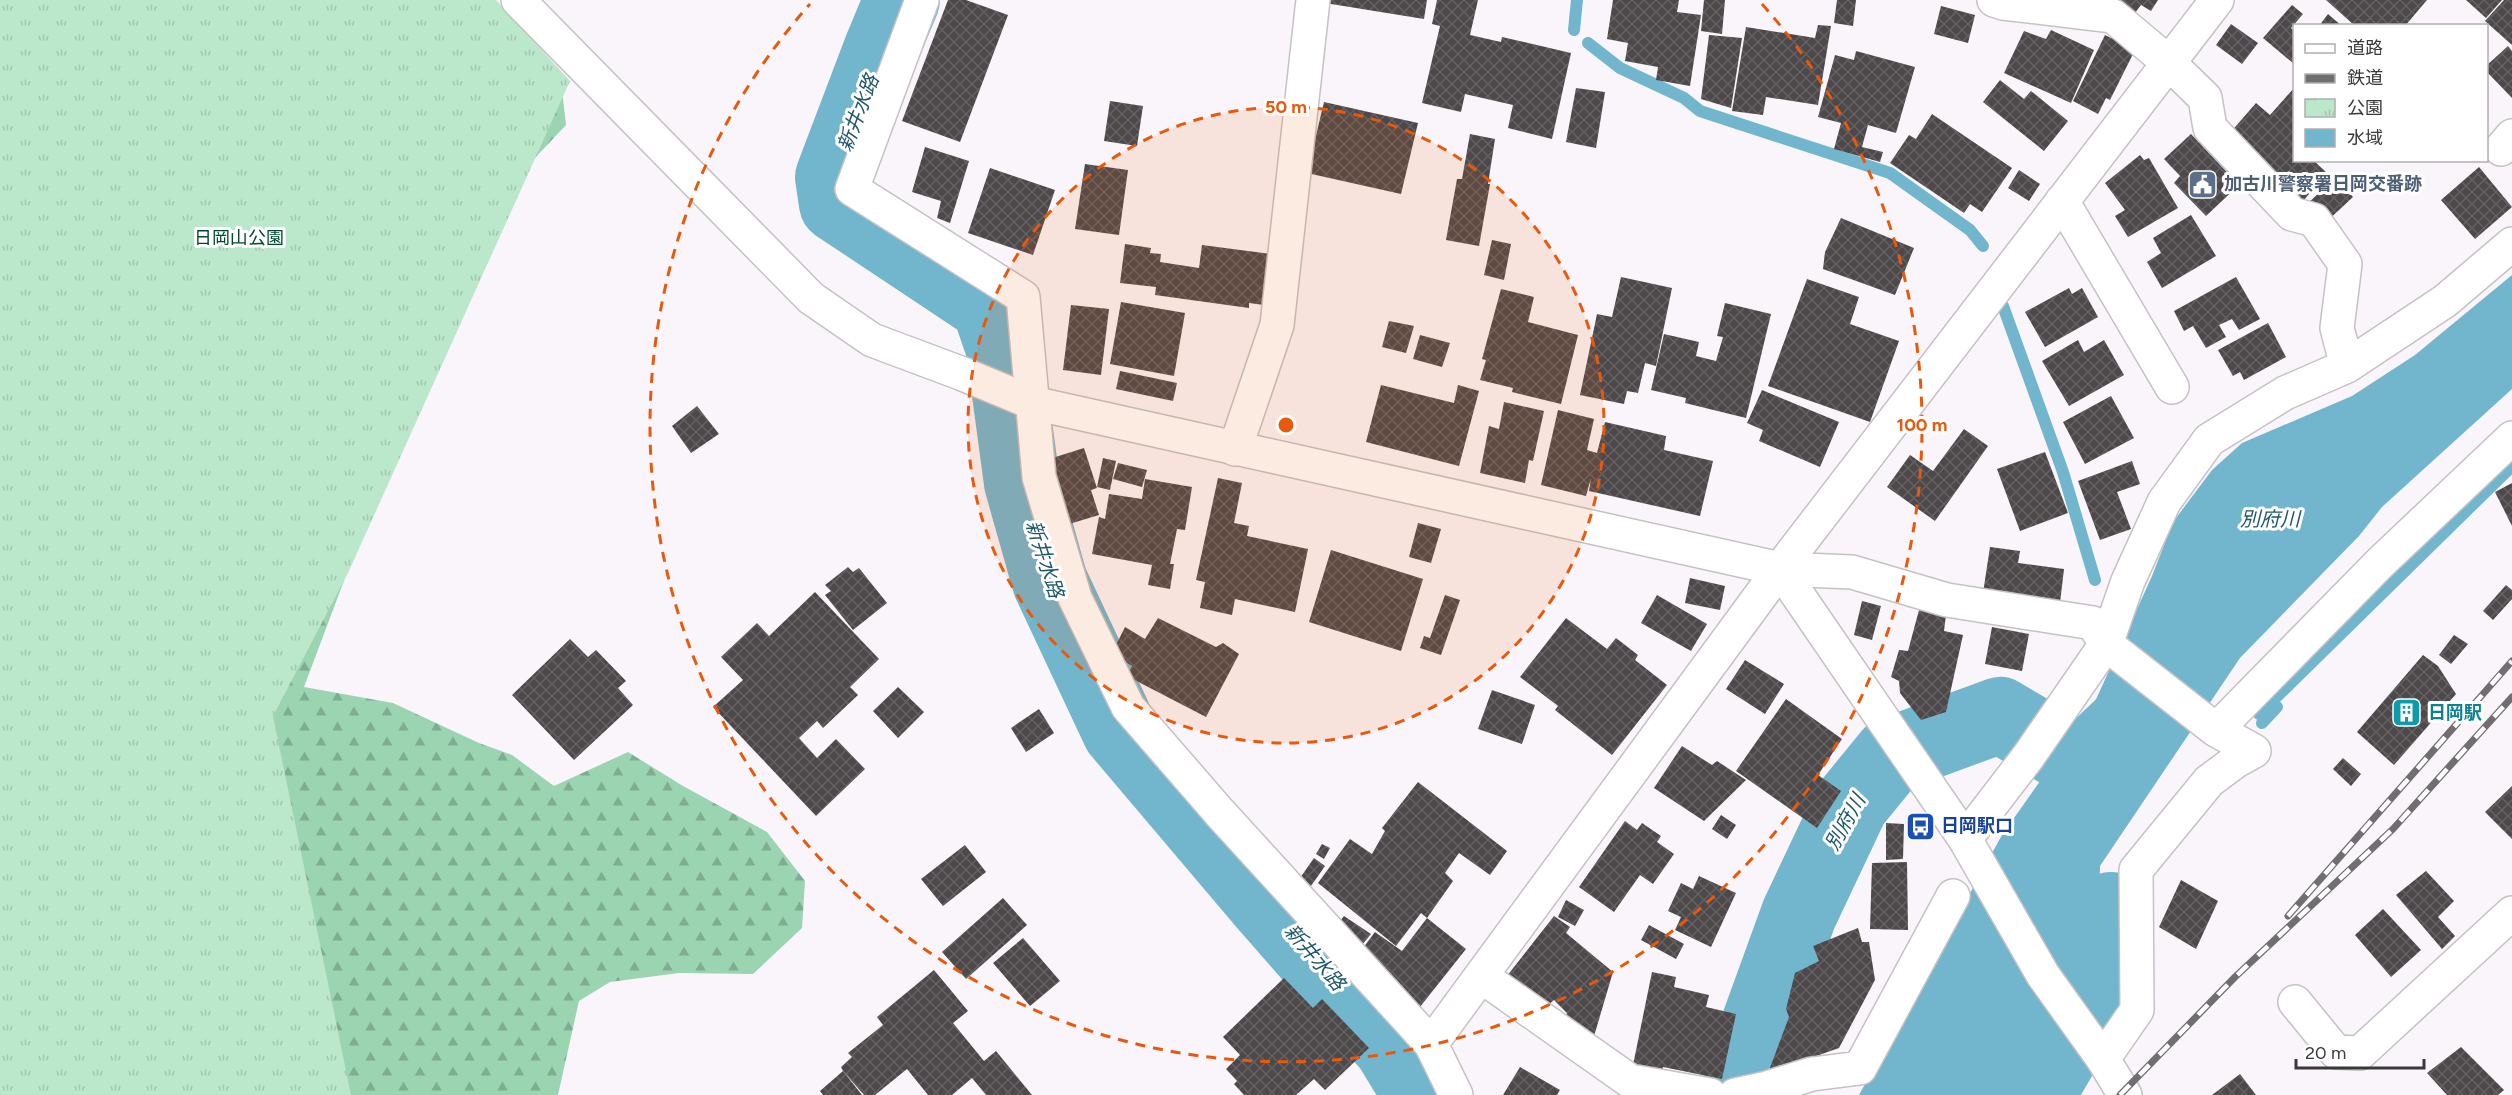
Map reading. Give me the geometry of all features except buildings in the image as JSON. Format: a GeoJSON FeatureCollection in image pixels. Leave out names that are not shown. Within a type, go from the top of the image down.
{"type":"FeatureCollection","features":[{"type":"Feature","properties":{"kind":"street"},"geometry":{"type":"LineString","coordinates":[[518,0],[811,298],[872,340],[1033,403],[1780,569],[1852,572],[1947,600],[2094,623],[2106,644],[2216,730],[2254,751],[2209,781],[2136,870],[2137,1010],[2103,1059]]}},
{"type":"Feature","properties":{"kind":"street"},"geometry":{"type":"LineString","coordinates":[[922,0],[852,189],[1023,297],[1039,477],[1075,597],[1128,707],[1220,813],[1431,1044],[1456,1095]]}},
{"type":"Feature","properties":{"kind":"street"},"geometry":{"type":"LineString","coordinates":[[1235,449],[1277,325],[1313,0]]}},
{"type":"Feature","properties":{"kind":"street"},"geometry":{"type":"LineString","coordinates":[[1994,0],[2113,16],[2168,62],[2205,98],[2210,128],[2292,214],[2314,220],[2344,264],[2337,328],[2347,366]]}},
{"type":"Feature","properties":{"kind":"street"},"geometry":{"type":"LineString","coordinates":[[1431,1044],[1780,569],[2217,0]]}},
{"type":"Feature","properties":{"kind":"street"},"geometry":{"type":"LineString","coordinates":[[2062,201],[2172,387]]}},
{"type":"Feature","properties":{"kind":"street"},"geometry":{"type":"LineString","coordinates":[[1965,839],[2028,757],[2106,644],[2128,581],[2164,502],[2209,440],[2285,393],[2347,366],[2445,301],[2512,244]]}},
{"type":"Feature","properties":{"kind":"street"},"geometry":{"type":"LineString","coordinates":[[2216,730],[2380,563],[2512,438]]}},
{"type":"Feature","properties":{"kind":"street"},"geometry":{"type":"LineString","coordinates":[[1780,569],[1965,839],[2043,975],[2103,1059],[2125,1095]]}},
{"type":"Feature","properties":{"kind":"street"},"geometry":{"type":"LineString","coordinates":[[1736,1095],[1767,1089],[1812,1074],[1860,1068],[1953,896]]}},
{"type":"Feature","properties":{"kind":"street"},"geometry":{"type":"LineString","coordinates":[[2295,1002],[2336,1052],[2360,1053],[2512,913]]}},
{"type":"Feature","properties":{"kind":"street"},"geometry":{"type":"LineString","coordinates":[[1481,976],[1630,1081],[1710,1095]]}},
{"type":"Feature","properties":{"kind":"green space","name":"日岡山公園"},"geometry":{"type":"Polygon","coordinates":[[[0,0],[560,73],[566,125],[533,160],[357,546],[304,687],[393,703],[479,743],[512,755],[554,786],[628,752],[683,786],[767,832],[805,881],[802,928],[753,974],[679,973],[610,982],[579,1001],[558,1095],[0,1095],[0,0]]]}},
{"type":"Feature","properties":{"kind":"green space","name":"日岡山公園"},"geometry":{"type":"Polygon","coordinates":[[[0,0],[496,0],[570,81],[348,573],[273,716],[351,1095],[0,1095],[0,0]]]}},
{"type":"Feature","properties":{"kind":"water","name":"別府川"},"geometry":{"type":"Polygon","coordinates":[[[2512,275],[2512,389],[2382,507],[2359,536],[2240,658],[2100,866],[2097,974],[2027,1095],[1859,1095],[2002,835],[2093,706],[2152,576],[2173,522],[2212,470],[2242,443],[2352,396],[2415,355],[2512,275]]]}},
{"type":"Feature","properties":{"kind":"waterway","name":"新井水路"},"geometry":{"type":"LineString","coordinates":[[902,0],[833,177],[837,204],[989,305],[1004,349],[1022,483],[1050,582],[1120,731],[1391,1046],[1421,1095]]}},
{"type":"Feature","properties":{"kind":"waterway"},"geometry":{"type":"LineString","coordinates":[[1574,30],[1577,0]]}},
{"type":"Feature","properties":{"kind":"waterway"},"geometry":{"type":"LineString","coordinates":[[1588,43],[1620,68],[1684,98],[1700,111],[1890,173],[1970,230],[1983,246]]}},
{"type":"Feature","properties":{"kind":"waterway"},"geometry":{"type":"LineString","coordinates":[[2003,306],[2063,472],[2095,580]]}},
{"type":"Feature","properties":{"kind":"waterway"},"geometry":{"type":"LineString","coordinates":[[2259,714],[2512,466]]}},
{"type":"Feature","properties":{"kind":"waterway"},"geometry":{"type":"LineString","coordinates":[[2262,723],[2277,707]]}},
{"type":"Feature","properties":{"kind":"waterway","name":"別府川"},"geometry":{"type":"LineString","coordinates":[[1740,1095],[1742,1071],[1799,914],[1851,804],[1891,755],[2000,715],[2083,764],[2141,709]]}},
{"type":"Feature","properties":{"kind":"waterway","name":"別府川"},"geometry":{"type":"LineString","coordinates":[[2037,1095],[2101,985],[2111,910]]}},
{"type":"Feature","properties":{"kind":"waterway"},"geometry":{"type":"LineString","coordinates":[[2111,990],[2119,913]]}},
{"type":"Feature","properties":{"kind":"waterway"},"geometry":{"type":"LineString","coordinates":[[2061,1095],[2076,1072]]}},
{"type":"Feature","properties":{"kind":"railway"},"geometry":{"type":"LineString","coordinates":[[2288,916],[2512,661]]}},
{"type":"Feature","properties":{"kind":"railway"},"geometry":{"type":"LineString","coordinates":[[2120,1095],[2235,977],[2393,829],[2512,697]]}},
{"type":"Feature","properties":{"kind":"place","name":"加古川警察署日岡交番跡"},"geometry":{"type":"Point","coordinates":[2203,184]}},
{"type":"Feature","properties":{"kind":"place","name":"日岡駅"},"geometry":{"type":"Point","coordinates":[2407,713]}},
{"type":"Feature","properties":{"kind":"place","name":"日岡駅口"},"geometry":{"type":"Point","coordinates":[1920,826]}}]}
